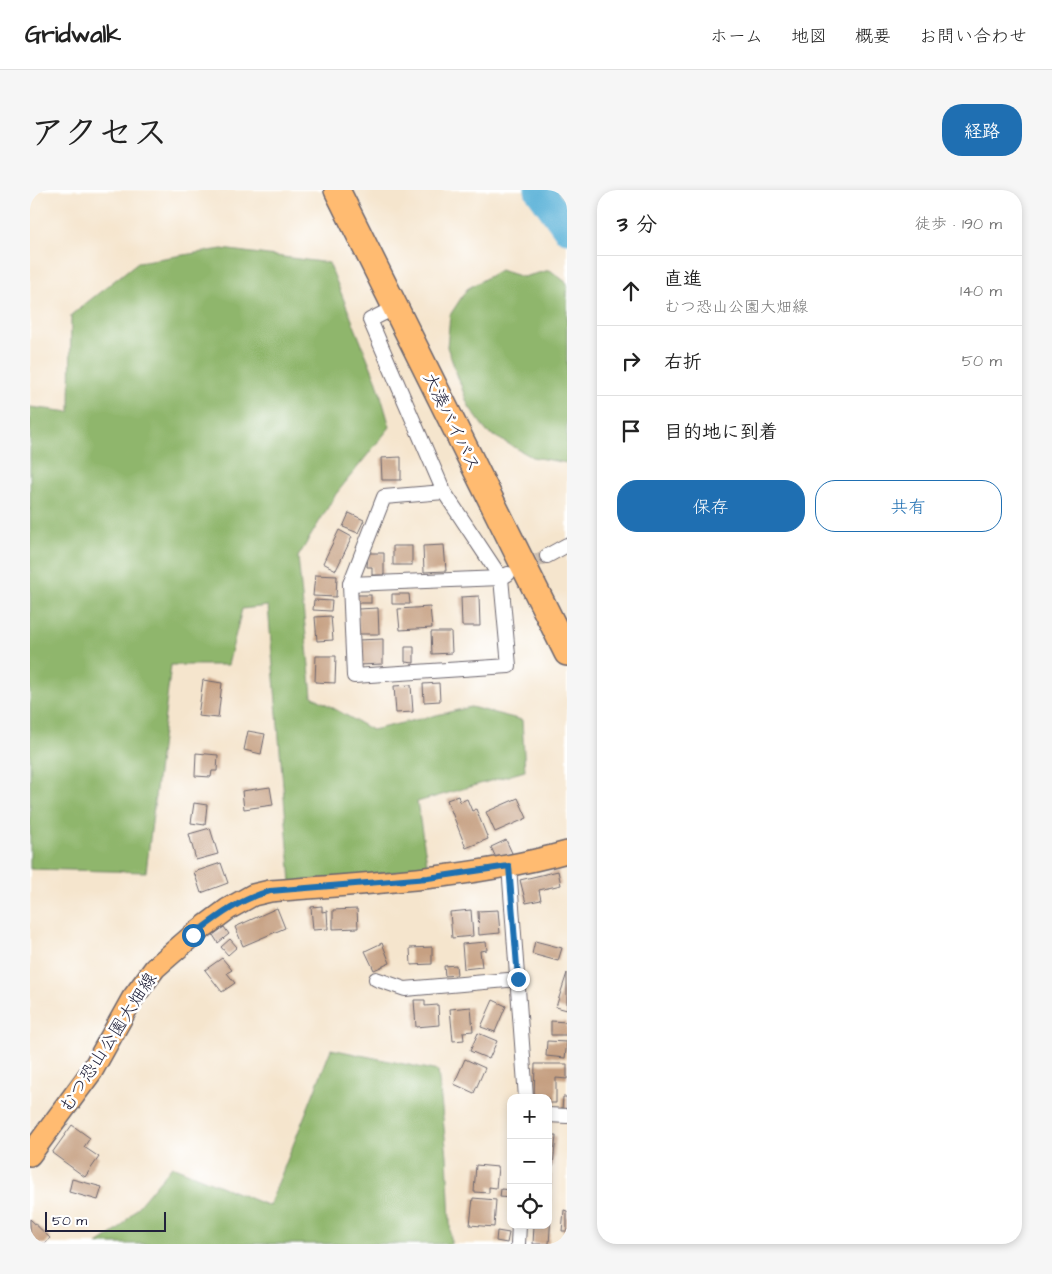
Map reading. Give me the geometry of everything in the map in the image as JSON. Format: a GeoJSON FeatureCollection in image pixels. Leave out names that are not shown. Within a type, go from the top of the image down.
{"type":"FeatureCollection","features":[{"type":"Feature","properties":{"kind":"highway","name":"大湊バイパス"},"geometry":{"type":"LineString","coordinates":[[337,190],[567,653]]}},
{"type":"Feature","properties":{"kind":"main road","name":"むつ恐山公園大畑線"},"geometry":{"type":"LineString","coordinates":[[30,1155],[92,1071],[132,999],[155,968],[193,935],[228,909],[253,896],[270,891],[428,878],[509,866],[567,852]]}},
{"type":"Feature","properties":{"kind":"street"},"geometry":{"type":"LineString","coordinates":[[396,307],[370,320],[444,492],[504,576],[509,666],[354,676],[350,584],[384,497],[444,492]]}},
{"type":"Feature","properties":{"kind":"street"},"geometry":{"type":"LineString","coordinates":[[547,556],[567,544]]}},
{"type":"Feature","properties":{"kind":"street"},"geometry":{"type":"LineString","coordinates":[[350,584],[504,576]]}},
{"type":"Feature","properties":{"kind":"street"},"geometry":{"type":"LineString","coordinates":[[509,866],[526,1094]]}},
{"type":"Feature","properties":{"kind":"street"},"geometry":{"type":"LineString","coordinates":[[376,979],[405,989],[518,979]]}},
{"type":"Feature","properties":{"kind":"street"},"geometry":{"type":"LineString","coordinates":[[552,1115],[567,1116]]}},
{"type":"Feature","properties":{"kind":"street"},"geometry":{"type":"LineString","coordinates":[[518,1244],[520,1229]]}},
{"type":"Feature","properties":{"kind":"green space"},"geometry":{"type":"Polygon","coordinates":[[[222,249],[329,263],[377,382],[390,427],[336,494],[298,557],[312,696],[372,730],[471,707],[522,720],[525,771],[417,802],[428,869],[291,882],[268,606],[242,609],[228,665],[171,665],[146,872],[30,869],[30,407],[70,412],[71,315],[138,262],[222,249]]]}},
{"type":"Feature","properties":{"kind":"green space"},"geometry":{"type":"Polygon","coordinates":[[[500,270],[523,277],[550,270],[567,283],[567,463],[532,457],[487,432],[468,405],[447,347],[450,315],[467,289],[500,270]]]}},
{"type":"Feature","properties":{"kind":"green space"},"geometry":{"type":"Polygon","coordinates":[[[331,1049],[438,1071],[447,1156],[451,1244],[97,1244],[119,1229],[172,1166],[269,1206],[331,1049]]]}},
{"type":"Feature","properties":{"kind":"building"},"geometry":{"type":"Polygon","coordinates":[[[401,457],[401,480],[382,480],[381,458],[401,457]]]}},
{"type":"Feature","properties":{"kind":"building"},"geometry":{"type":"Polygon","coordinates":[[[349,513],[364,520],[358,533],[343,527],[349,513]]]}},
{"type":"Feature","properties":{"kind":"building"},"geometry":{"type":"Polygon","coordinates":[[[339,530],[352,537],[336,570],[323,563],[339,530]]]}},
{"type":"Feature","properties":{"kind":"building"},"geometry":{"type":"Polygon","coordinates":[[[444,545],[446,571],[424,572],[423,546],[444,545]]]}},
{"type":"Feature","properties":{"kind":"building"},"geometry":{"type":"Polygon","coordinates":[[[393,546],[412,546],[412,565],[393,565],[393,546]]]}},
{"type":"Feature","properties":{"kind":"building"},"geometry":{"type":"Polygon","coordinates":[[[368,553],[384,553],[384,575],[372,575],[372,567],[367,567],[368,553]]]}},
{"type":"Feature","properties":{"kind":"building"},"geometry":{"type":"Polygon","coordinates":[[[315,575],[337,576],[336,597],[313,596],[315,575]]]}},
{"type":"Feature","properties":{"kind":"building"},"geometry":{"type":"Polygon","coordinates":[[[392,594],[409,594],[410,604],[392,604],[392,594]]]}},
{"type":"Feature","properties":{"kind":"building"},"geometry":{"type":"Polygon","coordinates":[[[357,595],[371,595],[371,603],[357,603],[357,595]]]}},
{"type":"Feature","properties":{"kind":"building"},"geometry":{"type":"Polygon","coordinates":[[[479,596],[480,626],[462,626],[461,597],[479,596]]]}},
{"type":"Feature","properties":{"kind":"building"},"geometry":{"type":"Polygon","coordinates":[[[314,600],[332,601],[331,611],[313,610],[314,600]]]}},
{"type":"Feature","properties":{"kind":"building"},"geometry":{"type":"Polygon","coordinates":[[[430,607],[432,628],[400,630],[398,609],[430,607]]]}},
{"type":"Feature","properties":{"kind":"building"},"geometry":{"type":"Polygon","coordinates":[[[378,608],[379,634],[359,634],[358,609],[378,608]]]}},
{"type":"Feature","properties":{"kind":"building"},"geometry":{"type":"Polygon","coordinates":[[[331,616],[333,640],[317,641],[315,617],[331,616]]]}},
{"type":"Feature","properties":{"kind":"building"},"geometry":{"type":"Polygon","coordinates":[[[431,632],[451,632],[452,653],[432,654],[431,632]]]}},
{"type":"Feature","properties":{"kind":"building"},"geometry":{"type":"Polygon","coordinates":[[[383,639],[383,664],[359,665],[358,640],[383,639]]]}},
{"type":"Feature","properties":{"kind":"building"},"geometry":{"type":"Polygon","coordinates":[[[405,647],[414,647],[414,663],[405,662],[405,647]]]}},
{"type":"Feature","properties":{"kind":"building"},"geometry":{"type":"Polygon","coordinates":[[[316,656],[336,656],[335,683],[315,682],[316,656]]]}},
{"type":"Feature","properties":{"kind":"building"},"geometry":{"type":"Polygon","coordinates":[[[203,680],[222,683],[218,718],[198,716],[203,680]]]}},
{"type":"Feature","properties":{"kind":"building"},"geometry":{"type":"Polygon","coordinates":[[[439,683],[440,701],[424,702],[423,684],[439,683]]]}},
{"type":"Feature","properties":{"kind":"building"},"geometry":{"type":"Polygon","coordinates":[[[411,685],[413,712],[396,713],[394,686],[411,685]]]}},
{"type":"Feature","properties":{"kind":"building"},"geometry":{"type":"Polygon","coordinates":[[[248,731],[265,734],[261,754],[244,750],[248,731]]]}},
{"type":"Feature","properties":{"kind":"building"},"geometry":{"type":"Polygon","coordinates":[[[196,753],[218,755],[217,771],[212,771],[211,777],[195,776],[196,753]]]}},
{"type":"Feature","properties":{"kind":"building"},"geometry":{"type":"Polygon","coordinates":[[[270,787],[273,805],[244,809],[242,791],[270,787]]]}},
{"type":"Feature","properties":{"kind":"building"},"geometry":{"type":"Polygon","coordinates":[[[458,796],[460,802],[467,799],[472,811],[476,809],[488,839],[466,848],[447,800],[458,796]]]}},
{"type":"Feature","properties":{"kind":"building"},"geometry":{"type":"Polygon","coordinates":[[[518,798],[527,818],[495,832],[486,812],[518,798]]]}},
{"type":"Feature","properties":{"kind":"building"},"geometry":{"type":"Polygon","coordinates":[[[194,803],[207,805],[205,825],[191,823],[194,803]]]}},
{"type":"Feature","properties":{"kind":"building"},"geometry":{"type":"Polygon","coordinates":[[[210,828],[218,854],[196,860],[189,834],[210,828]]]}},
{"type":"Feature","properties":{"kind":"building"},"geometry":{"type":"Polygon","coordinates":[[[506,840],[512,853],[497,860],[491,847],[506,840]]]}},
{"type":"Feature","properties":{"kind":"building"},"geometry":{"type":"Polygon","coordinates":[[[221,863],[228,883],[201,893],[194,872],[221,863]]]}},
{"type":"Feature","properties":{"kind":"building"},"geometry":{"type":"Polygon","coordinates":[[[558,871],[561,885],[539,890],[541,900],[526,903],[520,880],[558,871]]]}},
{"type":"Feature","properties":{"kind":"building"},"geometry":{"type":"Polygon","coordinates":[[[322,906],[322,912],[327,911],[328,929],[313,930],[311,907],[322,906]]]}},
{"type":"Feature","properties":{"kind":"building"},"geometry":{"type":"Polygon","coordinates":[[[277,908],[285,928],[243,946],[235,927],[277,908]]]}},
{"type":"Feature","properties":{"kind":"building"},"geometry":{"type":"Polygon","coordinates":[[[357,909],[358,928],[333,929],[333,910],[357,909]]]}},
{"type":"Feature","properties":{"kind":"building"},"geometry":{"type":"Polygon","coordinates":[[[471,910],[473,936],[452,938],[450,912],[471,910]]]}},
{"type":"Feature","properties":{"kind":"building"},"geometry":{"type":"Polygon","coordinates":[[[498,910],[500,933],[479,935],[478,911],[498,910]]]}},
{"type":"Feature","properties":{"kind":"building"},"geometry":{"type":"Polygon","coordinates":[[[224,927],[229,934],[218,943],[213,935],[224,927]]]}},
{"type":"Feature","properties":{"kind":"building"},"geometry":{"type":"Polygon","coordinates":[[[230,939],[237,947],[228,955],[221,947],[230,939]]]}},
{"type":"Feature","properties":{"kind":"building"},"geometry":{"type":"Polygon","coordinates":[[[535,941],[562,948],[558,961],[532,954],[535,941]]]}},
{"type":"Feature","properties":{"kind":"building"},"geometry":{"type":"Polygon","coordinates":[[[486,942],[487,950],[480,951],[482,967],[464,969],[462,944],[486,942]]]}},
{"type":"Feature","properties":{"kind":"building"},"geometry":{"type":"Polygon","coordinates":[[[382,943],[390,963],[374,970],[365,951],[382,943]]]}},
{"type":"Feature","properties":{"kind":"building"},"geometry":{"type":"Polygon","coordinates":[[[432,947],[432,964],[411,965],[410,948],[432,947]]]}},
{"type":"Feature","properties":{"kind":"building"},"geometry":{"type":"Polygon","coordinates":[[[222,958],[232,970],[227,973],[235,983],[222,992],[205,970],[222,958]]]}},
{"type":"Feature","properties":{"kind":"building"},"geometry":{"type":"Polygon","coordinates":[[[456,965],[457,975],[445,976],[444,966],[456,965]]]}},
{"type":"Feature","properties":{"kind":"building"},"geometry":{"type":"Polygon","coordinates":[[[567,973],[567,1010],[556,1007],[567,973]]]}},
{"type":"Feature","properties":{"kind":"building"},"geometry":{"type":"Polygon","coordinates":[[[414,1000],[425,1000],[425,1006],[438,1005],[439,1025],[416,1027],[414,1000]]]}},
{"type":"Feature","properties":{"kind":"building"},"geometry":{"type":"Polygon","coordinates":[[[493,1000],[506,1006],[495,1032],[481,1027],[493,1000]]]}},
{"type":"Feature","properties":{"kind":"building"},"geometry":{"type":"Polygon","coordinates":[[[471,1007],[473,1031],[463,1032],[464,1040],[453,1041],[450,1009],[471,1007]]]}},
{"type":"Feature","properties":{"kind":"building"},"geometry":{"type":"Polygon","coordinates":[[[551,1021],[567,1022],[567,1035],[551,1035],[551,1021]]]}},
{"type":"Feature","properties":{"kind":"building"},"geometry":{"type":"Polygon","coordinates":[[[478,1033],[497,1041],[489,1059],[470,1051],[478,1033]]]}},
{"type":"Feature","properties":{"kind":"building"},"geometry":{"type":"Polygon","coordinates":[[[547,1041],[567,1042],[565,1058],[546,1056],[547,1041]]]}},
{"type":"Feature","properties":{"kind":"building"},"geometry":{"type":"Polygon","coordinates":[[[465,1059],[485,1068],[474,1093],[454,1084],[465,1059]]]}},
{"type":"Feature","properties":{"kind":"building"},"geometry":{"type":"Polygon","coordinates":[[[535,1064],[567,1064],[567,1079],[556,1078],[556,1103],[552,1103],[552,1094],[534,1094],[535,1064]]]}},
{"type":"Feature","properties":{"kind":"building"},"geometry":{"type":"Polygon","coordinates":[[[563,1097],[567,1097],[567,1109],[562,1109],[563,1097]]]}},
{"type":"Feature","properties":{"kind":"building"},"geometry":{"type":"Polygon","coordinates":[[[72,1125],[90,1138],[84,1147],[99,1157],[85,1177],[52,1153],[72,1125]]]}},
{"type":"Feature","properties":{"kind":"building"},"geometry":{"type":"Polygon","coordinates":[[[552,1136],[556,1136],[553,1166],[552,1136]]]}},
{"type":"Feature","properties":{"kind":"building"},"geometry":{"type":"Polygon","coordinates":[[[476,1165],[498,1167],[496,1188],[489,1187],[489,1193],[474,1192],[476,1165]]]}},
{"type":"Feature","properties":{"kind":"building"},"geometry":{"type":"Polygon","coordinates":[[[72,1179],[102,1187],[98,1200],[69,1192],[72,1179]]]}},
{"type":"Feature","properties":{"kind":"building"},"geometry":{"type":"Polygon","coordinates":[[[501,1189],[507,1190],[507,1198],[500,1197],[501,1189]]]}},
{"type":"Feature","properties":{"kind":"building"},"geometry":{"type":"Polygon","coordinates":[[[473,1198],[496,1200],[494,1227],[470,1225],[473,1198]]]}},
{"type":"Feature","properties":{"kind":"building"},"geometry":{"type":"Polygon","coordinates":[[[564,1210],[567,1211],[567,1231],[562,1231],[564,1210]]]}},
{"type":"Feature","properties":{"kind":"building"},"geometry":{"type":"Polygon","coordinates":[[[30,1219],[50,1238],[45,1244],[30,1244],[30,1219]]]}},
{"type":"Feature","properties":{"kind":"building"},"geometry":{"type":"Polygon","coordinates":[[[534,1229],[550,1229],[549,1244],[533,1244],[534,1229]]]}},
{"type":"Feature","properties":{"kind":"building"},"geometry":{"type":"Polygon","coordinates":[[[497,1231],[509,1233],[507,1243],[496,1241],[497,1231]]]}},
{"type":"Feature","properties":{"kind":"waterway"},"geometry":{"type":"LineString","coordinates":[[539,190],[567,229]]}},
{"type":"Feature","properties":{"kind":"tunnel"},"geometry":{"type":"LineString","coordinates":[[518,569],[547,556]]}},
{"type":"Feature","properties":{"kind":"route"},"geometry":{"type":"LineString","coordinates":[[193,935],[228,909],[253,896],[270,891],[428,878],[509,866],[518,979]]}}]}
